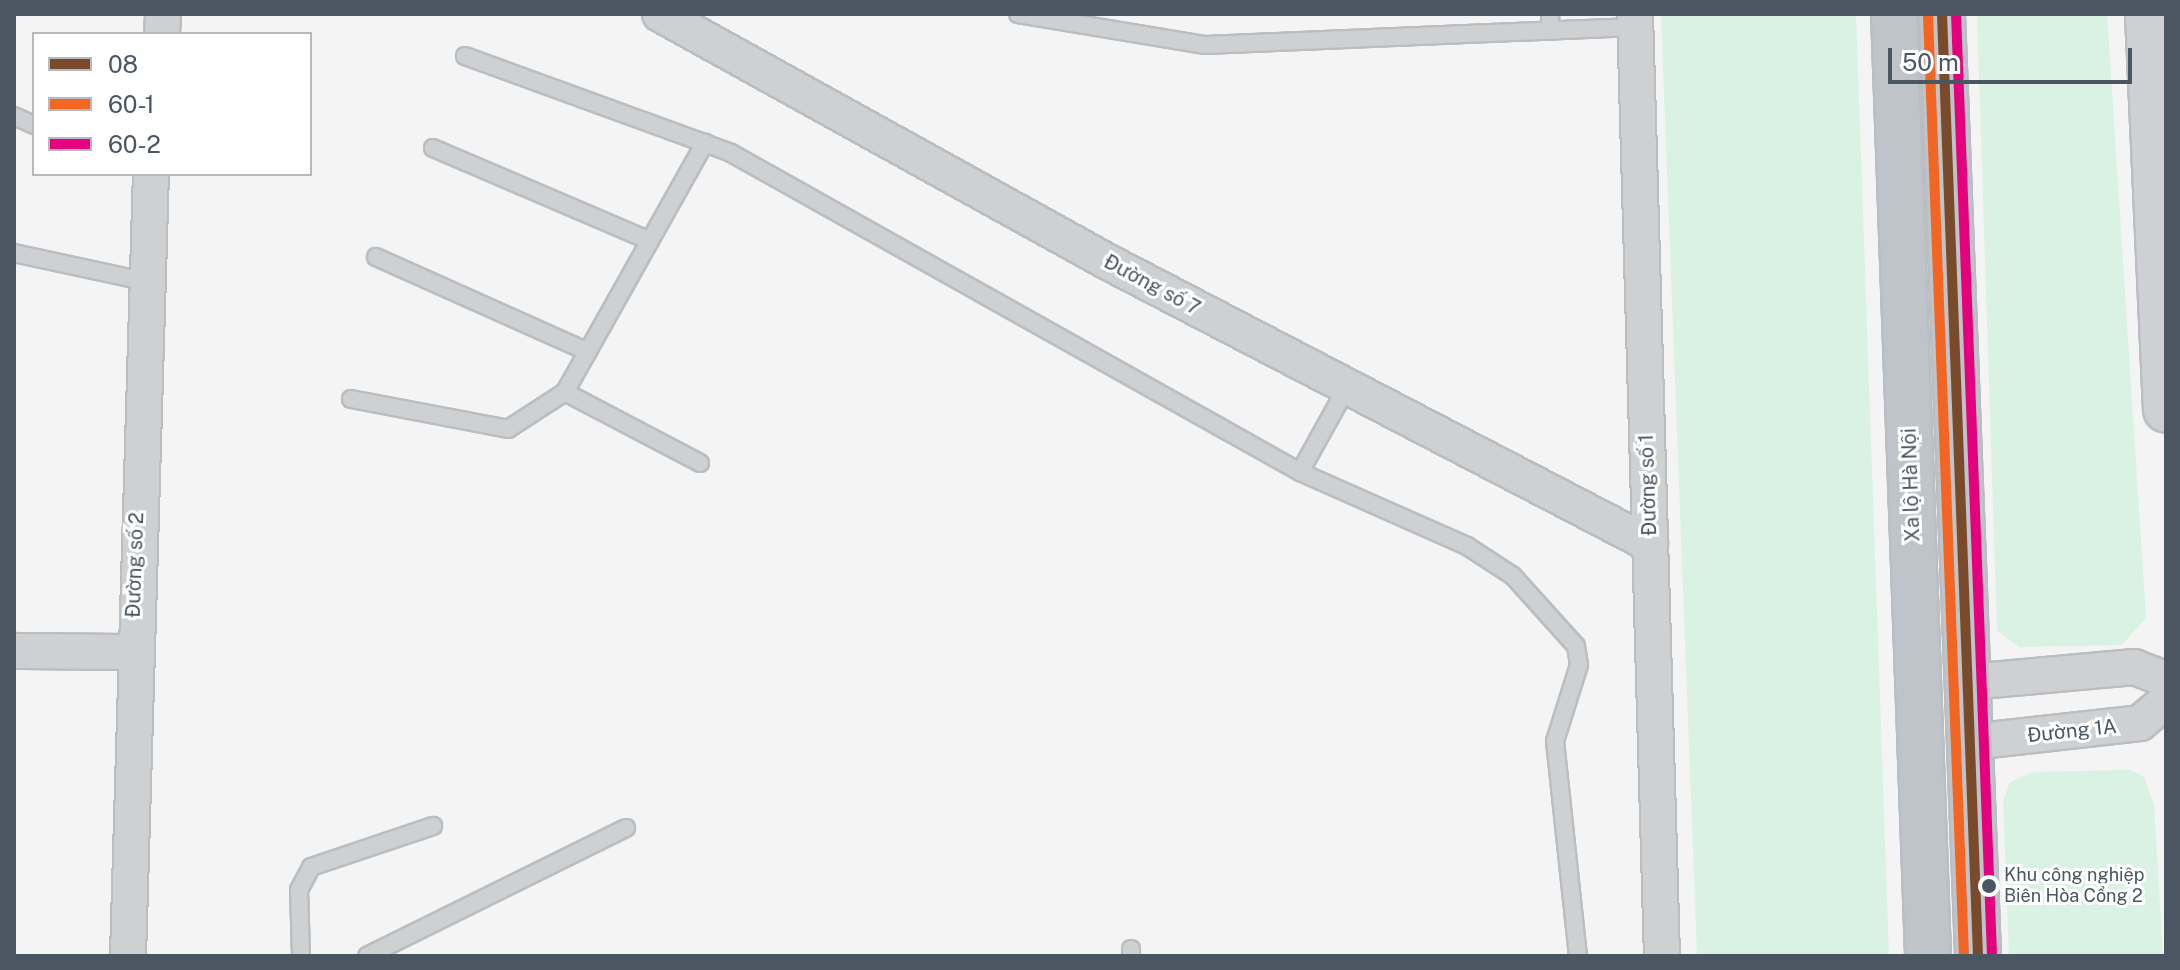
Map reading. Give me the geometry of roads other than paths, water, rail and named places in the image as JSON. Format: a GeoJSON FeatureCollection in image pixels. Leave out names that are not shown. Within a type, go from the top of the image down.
{"type":"FeatureCollection","features":[{"type":"Feature","properties":{"kind":"highway","name":"Xa lộ Hà Nội"},"geometry":{"type":"LineString","coordinates":[[1894,14],[1928,956]]}},
{"type":"Feature","properties":{"kind":"highway"},"geometry":{"type":"LineString","coordinates":[[1942,14],[1978,956]]}},
{"type":"Feature","properties":{"kind":"street","name":"Đường số 7"},"geometry":{"type":"LineString","coordinates":[[660,14],[1346,389],[1650,544]]}},
{"type":"Feature","properties":{"kind":"street"},"geometry":{"type":"LineString","coordinates":[[2148,14],[2166,410]]}},
{"type":"Feature","properties":{"kind":"street","name":"Đường số 1"},"geometry":{"type":"LineString","coordinates":[[1635,21],[1662,956]]}},
{"type":"Feature","properties":{"kind":"street","name":"Đường số 2"},"geometry":{"type":"LineString","coordinates":[[128,956],[132,652],[144,281],[151,176]]}},
{"type":"Feature","properties":{"kind":"street"},"geometry":{"type":"LineString","coordinates":[[14,651],[132,652]]}},
{"type":"Feature","properties":{"kind":"street"},"geometry":{"type":"LineString","coordinates":[[1969,682],[2134,667],[2166,679]]}},
{"type":"Feature","properties":{"kind":"street","name":"Đường 1A"},"geometry":{"type":"LineString","coordinates":[[1971,742],[2140,723],[2166,701]]}},
{"type":"Feature","properties":{"kind":"lane"},"geometry":{"type":"LineString","coordinates":[[1018,14],[1205,45],[1551,22],[1635,21]]}},
{"type":"Feature","properties":{"kind":"lane"},"geometry":{"type":"LineString","coordinates":[[465,56],[705,143],[979,287],[1300,472],[1467,546],[1513,576],[1576,646],[1579,665],[1555,754],[1578,956]]}},
{"type":"Feature","properties":{"kind":"lane"},"geometry":{"type":"LineString","coordinates":[[351,399],[508,429],[565,392],[705,143]]}},
{"type":"Feature","properties":{"kind":"lane"},"geometry":{"type":"LineString","coordinates":[[433,148],[650,241]]}},
{"type":"Feature","properties":{"kind":"lane"},"geometry":{"type":"LineString","coordinates":[[14,253],[144,281]]}},
{"type":"Feature","properties":{"kind":"lane"},"geometry":{"type":"LineString","coordinates":[[376,257],[588,352]]}},
{"type":"Feature","properties":{"kind":"lane"},"geometry":{"type":"LineString","coordinates":[[1300,472],[1346,389]]}},
{"type":"Feature","properties":{"kind":"lane"},"geometry":{"type":"LineString","coordinates":[[565,392],[700,463]]}},
{"type":"Feature","properties":{"kind":"lane"},"geometry":{"type":"LineString","coordinates":[[301,956],[299,890],[311,867],[433,826]]}},
{"type":"Feature","properties":{"kind":"lane"},"geometry":{"type":"LineString","coordinates":[[367,956],[626,828]]}},
{"type":"Feature","properties":{"kind":"place","name":"Khu công nghiệp Biên Hòa Cổng 2"},"geometry":{"type":"Point","coordinates":[1989,886]}}]}
